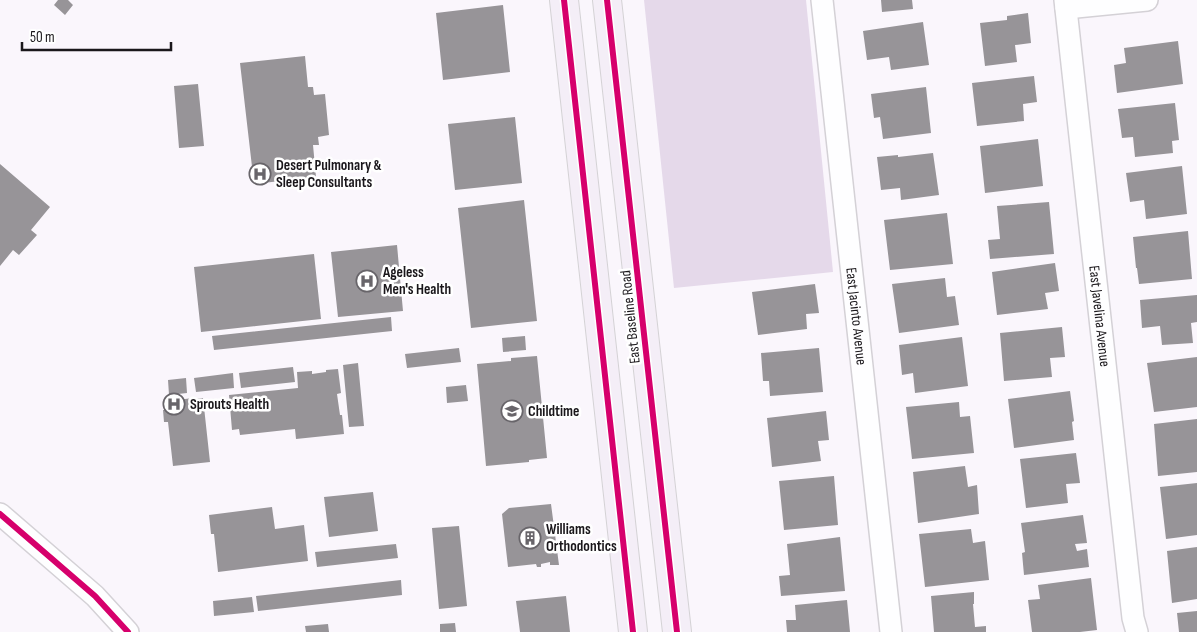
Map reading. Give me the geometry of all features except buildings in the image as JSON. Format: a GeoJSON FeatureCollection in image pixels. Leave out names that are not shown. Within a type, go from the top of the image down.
{"type":"FeatureCollection","features":[{"type":"Feature","properties":{"kind":"main road","name":"East Baseline Road"},"geometry":{"type":"LineString","coordinates":[[564,0],[633,632]]}},
{"type":"Feature","properties":{"kind":"main road","name":"East Baseline Road"},"geometry":{"type":"LineString","coordinates":[[607,0],[677,632]]}},
{"type":"Feature","properties":{"kind":"street","name":"East Jacinto Avenue"},"geometry":{"type":"LineString","coordinates":[[822,0],[891,632]]}},
{"type":"Feature","properties":{"kind":"street"},"geometry":{"type":"LineString","coordinates":[[1066,4],[1147,0]]}},
{"type":"Feature","properties":{"kind":"street","name":"East Javelina Avenue"},"geometry":{"type":"LineString","coordinates":[[1066,4],[1132,608],[1137,632]]}},
{"type":"Feature","properties":{"kind":"street"},"geometry":{"type":"LineString","coordinates":[[0,514],[95,596],[128,632]]}},
{"type":"Feature","properties":{"kind":"shaded area"},"geometry":{"type":"Polygon","coordinates":[[[644,0],[806,0],[833,272],[674,288],[644,0]]]}},
{"type":"Feature","properties":{"kind":"cycle path"},"geometry":{"type":"LineString","coordinates":[[564,0],[633,632]]}},
{"type":"Feature","properties":{"kind":"cycle path"},"geometry":{"type":"LineString","coordinates":[[607,0],[677,632]]}},
{"type":"Feature","properties":{"kind":"cycle path"},"geometry":{"type":"LineString","coordinates":[[0,514],[95,596],[128,632]]}},
{"type":"Feature","properties":{"kind":"place","name":"Desert Pulmonary & Sleep Consultants"},"geometry":{"type":"Point","coordinates":[260,174]}},
{"type":"Feature","properties":{"kind":"place","name":"Ageless Men's Health"},"geometry":{"type":"Point","coordinates":[367,281]}},
{"type":"Feature","properties":{"kind":"place","name":"Sprouts Health"},"geometry":{"type":"Point","coordinates":[174,404]}},
{"type":"Feature","properties":{"kind":"place","name":"Childtime"},"geometry":{"type":"Point","coordinates":[512,411]}},
{"type":"Feature","properties":{"kind":"place","name":"Williams Orthodontics"},"geometry":{"type":"Point","coordinates":[530,538]}}]}
